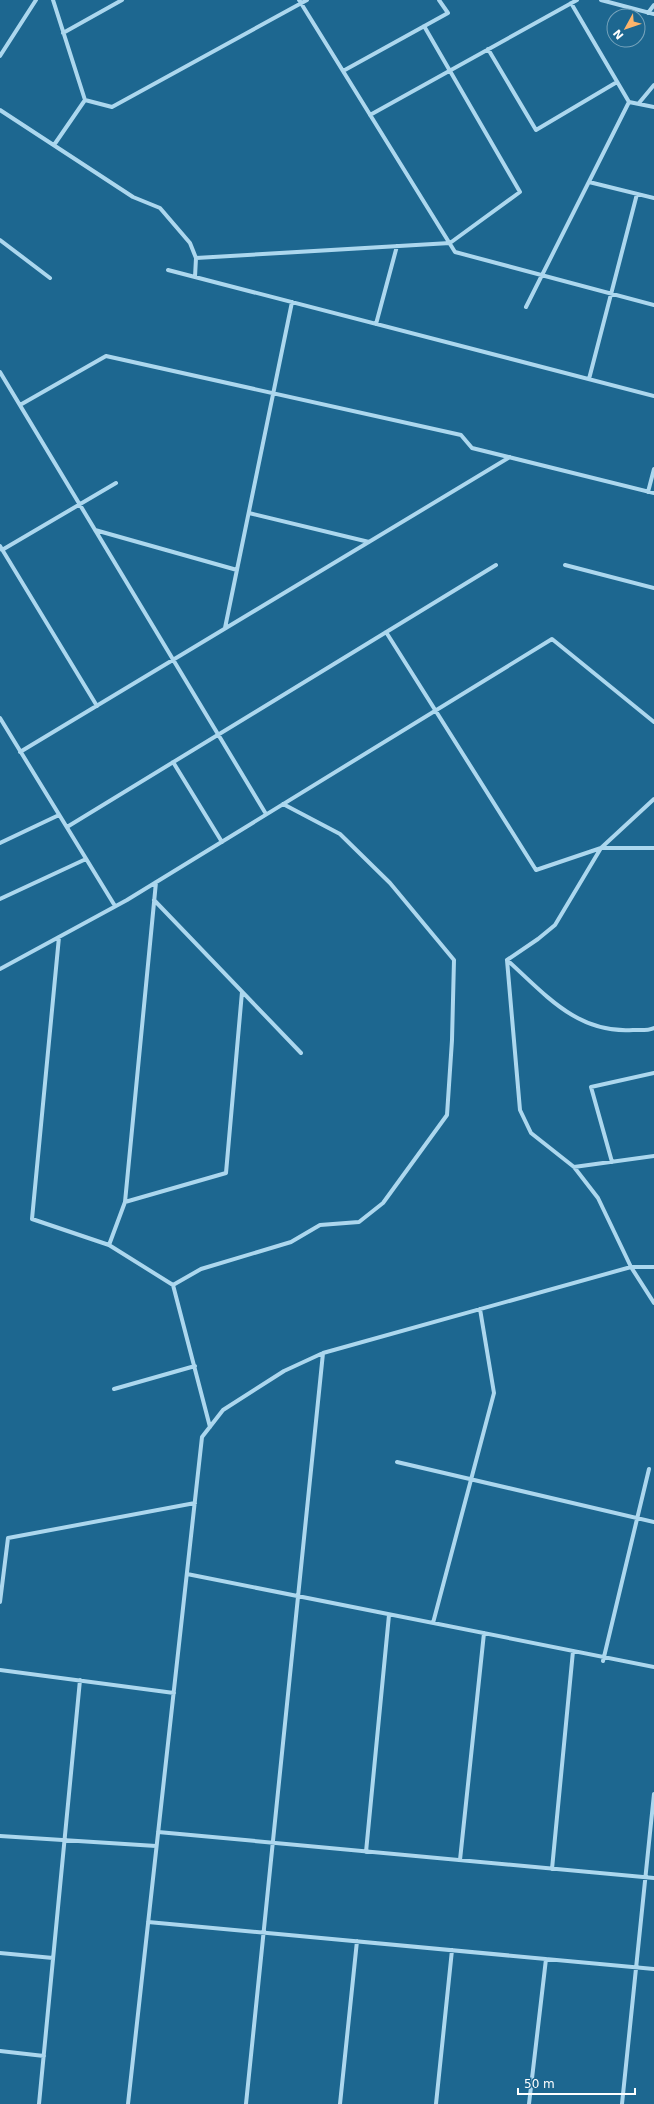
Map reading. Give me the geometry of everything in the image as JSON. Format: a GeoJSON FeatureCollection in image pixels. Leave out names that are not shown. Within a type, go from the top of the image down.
{"type":"FeatureCollection","features":[{"type":"Feature","properties":{"kind":"street"},"geometry":{"type":"LineString","coordinates":[[0,56],[36,0]]}},
{"type":"Feature","properties":{"kind":"street"},"geometry":{"type":"LineString","coordinates":[[53,0],[84,100]]}},
{"type":"Feature","properties":{"kind":"street"},"geometry":{"type":"LineString","coordinates":[[63,33],[122,0]]}},
{"type":"Feature","properties":{"kind":"street"},"geometry":{"type":"LineString","coordinates":[[84,100],[112,107],[300,2],[307,0]]}},
{"type":"Feature","properties":{"kind":"street"},"geometry":{"type":"LineString","coordinates":[[343,71],[448,13],[439,0]]}},
{"type":"Feature","properties":{"kind":"street"},"geometry":{"type":"LineString","coordinates":[[370,115],[577,0]]}},
{"type":"Feature","properties":{"kind":"street"},"geometry":{"type":"LineString","coordinates":[[601,0],[654,14]]}},
{"type":"Feature","properties":{"kind":"street"},"geometry":{"type":"LineString","coordinates":[[300,2],[455,252],[654,305]]}},
{"type":"Feature","properties":{"kind":"street"},"geometry":{"type":"LineString","coordinates":[[571,3],[629,102]]}},
{"type":"Feature","properties":{"kind":"street"},"geometry":{"type":"LineString","coordinates":[[648,13],[654,5]]}},
{"type":"Feature","properties":{"kind":"street"},"geometry":{"type":"LineString","coordinates":[[196,258],[450,243],[520,192],[424,26]]}},
{"type":"Feature","properties":{"kind":"street"},"geometry":{"type":"LineString","coordinates":[[488,49],[536,130],[617,82]]}},
{"type":"Feature","properties":{"kind":"street"},"geometry":{"type":"LineString","coordinates":[[639,103],[654,85]]}},
{"type":"Feature","properties":{"kind":"street"},"geometry":{"type":"LineString","coordinates":[[54,145],[84,100]]}},
{"type":"Feature","properties":{"kind":"street"},"geometry":{"type":"LineString","coordinates":[[629,102],[654,107]]}},
{"type":"Feature","properties":{"kind":"street"},"geometry":{"type":"LineString","coordinates":[[526,307],[629,102]]}},
{"type":"Feature","properties":{"kind":"street"},"geometry":{"type":"LineString","coordinates":[[0,110],[133,197],[160,208],[190,243],[196,258],[194,277]]}},
{"type":"Feature","properties":{"kind":"street"},"geometry":{"type":"LineString","coordinates":[[589,182],[654,198]]}},
{"type":"Feature","properties":{"kind":"street"},"geometry":{"type":"LineString","coordinates":[[589,379],[636,194]]}},
{"type":"Feature","properties":{"kind":"street"},"geometry":{"type":"LineString","coordinates":[[0,240],[50,278]]}},
{"type":"Feature","properties":{"kind":"street"},"geometry":{"type":"LineString","coordinates":[[376,324],[396,246]]}},
{"type":"Feature","properties":{"kind":"street"},"geometry":{"type":"LineString","coordinates":[[168,270],[654,396]]}},
{"type":"Feature","properties":{"kind":"street"},"geometry":{"type":"LineString","coordinates":[[225,628],[292,302]]}},
{"type":"Feature","properties":{"kind":"street"},"geometry":{"type":"LineString","coordinates":[[20,405],[106,356],[461,435],[472,448],[654,493]]}},
{"type":"Feature","properties":{"kind":"street"},"geometry":{"type":"LineString","coordinates":[[0,372],[266,814]]}},
{"type":"Feature","properties":{"kind":"street"},"geometry":{"type":"LineString","coordinates":[[20,752],[510,457]]}},
{"type":"Feature","properties":{"kind":"street"},"geometry":{"type":"LineString","coordinates":[[648,492],[654,469]]}},
{"type":"Feature","properties":{"kind":"street"},"geometry":{"type":"LineString","coordinates":[[97,706],[1,548],[116,482]]}},
{"type":"Feature","properties":{"kind":"street"},"geometry":{"type":"LineString","coordinates":[[249,513],[369,542]]}},
{"type":"Feature","properties":{"kind":"street"},"geometry":{"type":"LineString","coordinates":[[96,530],[237,570]]}},
{"type":"Feature","properties":{"kind":"street"},"geometry":{"type":"LineString","coordinates":[[66,827],[496,565]]}},
{"type":"Feature","properties":{"kind":"street"},"geometry":{"type":"LineString","coordinates":[[565,565],[654,588]]}},
{"type":"Feature","properties":{"kind":"street"},"geometry":{"type":"LineString","coordinates":[[386,632],[536,870],[601,848],[654,848]]}},
{"type":"Feature","properties":{"kind":"street"},"geometry":{"type":"LineString","coordinates":[[0,969],[156,882],[552,639],[654,722]]}},
{"type":"Feature","properties":{"kind":"street"},"geometry":{"type":"LineString","coordinates":[[0,718],[115,906]]}},
{"type":"Feature","properties":{"kind":"street"},"geometry":{"type":"LineString","coordinates":[[0,730],[5,727]]}},
{"type":"Feature","properties":{"kind":"street"},"geometry":{"type":"LineString","coordinates":[[173,762],[222,842]]}},
{"type":"Feature","properties":{"kind":"street"},"geometry":{"type":"LineString","coordinates":[[507,960],[538,939],[555,925],[601,848],[654,799]]}},
{"type":"Feature","properties":{"kind":"street"},"geometry":{"type":"LineString","coordinates":[[174,1285],[201,1268],[291,1242],[320,1226],[359,1222],[383,1202],[447,1114],[452,1040],[454,960],[390,883],[340,834],[283,804]]}},
{"type":"Feature","properties":{"kind":"street"},"geometry":{"type":"LineString","coordinates":[[0,843],[59,815]]}},
{"type":"Feature","properties":{"kind":"street"},"geometry":{"type":"LineString","coordinates":[[0,899],[86,859]]}},
{"type":"Feature","properties":{"kind":"street"},"geometry":{"type":"LineString","coordinates":[[108,1244],[125,1202],[156,882]]}},
{"type":"Feature","properties":{"kind":"street"},"geometry":{"type":"LineString","coordinates":[[154,900],[301,1053]]}},
{"type":"Feature","properties":{"kind":"street"},"geometry":{"type":"LineString","coordinates":[[59,937],[32,1219],[108,1244],[174,1285],[210,1427]]}},
{"type":"Feature","properties":{"kind":"street"},"geometry":{"type":"LineString","coordinates":[[507,960],[565,1011],[588,1025],[616,1031],[654,1028]]}},
{"type":"Feature","properties":{"kind":"street"},"geometry":{"type":"LineString","coordinates":[[507,960],[520,1110],[531,1133],[574,1167],[598,1198],[631,1267],[654,1303]]}},
{"type":"Feature","properties":{"kind":"street"},"geometry":{"type":"LineString","coordinates":[[125,1202],[226,1173],[242,992]]}},
{"type":"Feature","properties":{"kind":"street"},"geometry":{"type":"LineString","coordinates":[[612,1162],[591,1088],[654,1073]]}},
{"type":"Feature","properties":{"kind":"street"},"geometry":{"type":"LineString","coordinates":[[574,1167],[654,1156]]}},
{"type":"Feature","properties":{"kind":"street"},"geometry":{"type":"LineString","coordinates":[[128,2104],[202,1437],[223,1410],[284,1371],[323,1353],[631,1267],[654,1267]]}},
{"type":"Feature","properties":{"kind":"street"},"geometry":{"type":"LineString","coordinates":[[433,1623],[494,1393],[480,1309]]}},
{"type":"Feature","properties":{"kind":"street"},"geometry":{"type":"LineString","coordinates":[[246,2104],[323,1353]]}},
{"type":"Feature","properties":{"kind":"street"},"geometry":{"type":"LineString","coordinates":[[114,1389],[194,1366]]}},
{"type":"Feature","properties":{"kind":"street"},"geometry":{"type":"LineString","coordinates":[[397,1462],[654,1522]]}},
{"type":"Feature","properties":{"kind":"street"},"geometry":{"type":"LineString","coordinates":[[603,1659],[649,1469]]}},
{"type":"Feature","properties":{"kind":"street"},"geometry":{"type":"LineString","coordinates":[[0,1602],[8,1538],[195,1503]]}},
{"type":"Feature","properties":{"kind":"street"},"geometry":{"type":"LineString","coordinates":[[187,1574],[573,1651],[603,1659],[654,1667]]}},
{"type":"Feature","properties":{"kind":"street"},"geometry":{"type":"LineString","coordinates":[[366,1852],[390,1615]]}},
{"type":"Feature","properties":{"kind":"street"},"geometry":{"type":"LineString","coordinates":[[460,1860],[484,1633]]}},
{"type":"Feature","properties":{"kind":"street"},"geometry":{"type":"LineString","coordinates":[[552,1869],[573,1651]]}},
{"type":"Feature","properties":{"kind":"street"},"geometry":{"type":"LineString","coordinates":[[0,1670],[174,1692]]}},
{"type":"Feature","properties":{"kind":"street"},"geometry":{"type":"LineString","coordinates":[[39,2104],[80,1680]]}},
{"type":"Feature","properties":{"kind":"street"},"geometry":{"type":"LineString","coordinates":[[622,2104],[654,1794]]}},
{"type":"Feature","properties":{"kind":"street"},"geometry":{"type":"LineString","coordinates":[[158,1832],[654,1878]]}},
{"type":"Feature","properties":{"kind":"street"},"geometry":{"type":"LineString","coordinates":[[0,1836],[156,1846]]}},
{"type":"Feature","properties":{"kind":"street"},"geometry":{"type":"LineString","coordinates":[[148,1922],[654,1969]]}},
{"type":"Feature","properties":{"kind":"street"},"geometry":{"type":"LineString","coordinates":[[340,2104],[357,1941]]}},
{"type":"Feature","properties":{"kind":"street"},"geometry":{"type":"LineString","coordinates":[[436,2104],[452,1950]]}},
{"type":"Feature","properties":{"kind":"street"},"geometry":{"type":"LineString","coordinates":[[0,1952],[53,1958]]}},
{"type":"Feature","properties":{"kind":"street"},"geometry":{"type":"LineString","coordinates":[[529,2104],[546,1959]]}},
{"type":"Feature","properties":{"kind":"street"},"geometry":{"type":"LineString","coordinates":[[0,2051],[44,2056]]}}]}
